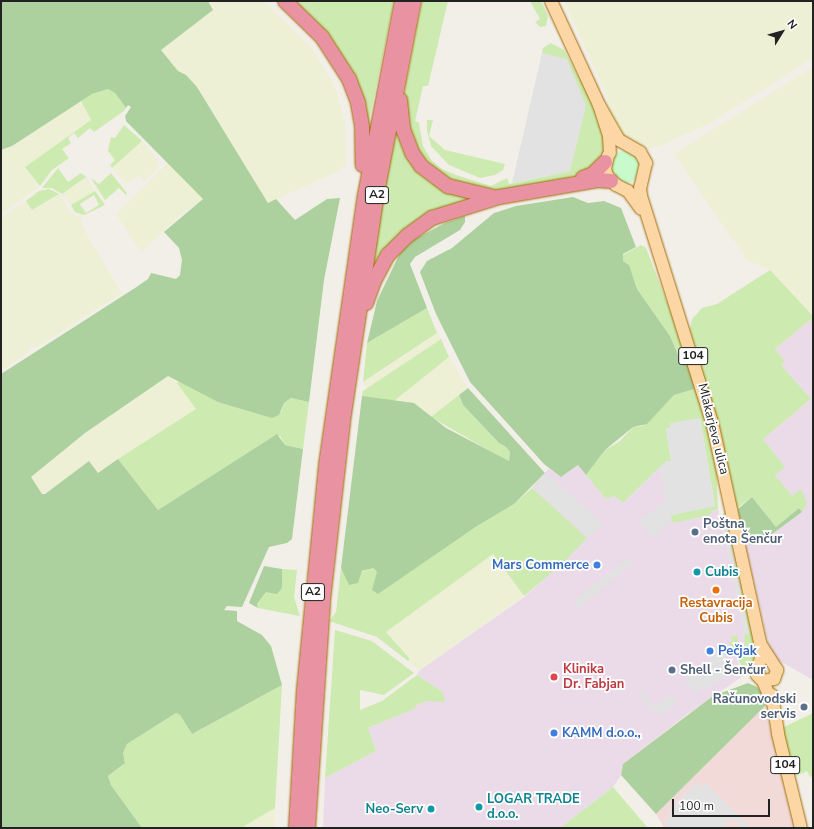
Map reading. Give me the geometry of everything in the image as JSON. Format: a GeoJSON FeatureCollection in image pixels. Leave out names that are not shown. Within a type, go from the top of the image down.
{"type":"FeatureCollection","features":[{"type":"Feature","properties":{"kind":"highway"},"geometry":{"type":"LineString","coordinates":[[285,1],[322,37],[349,79],[358,103],[362,126],[362,176],[365,194]]}},
{"type":"Feature","properties":{"kind":"highway","name":"A2"},"geometry":{"type":"LineString","coordinates":[[296,828],[304,690],[318,536],[340,357],[365,194],[402,1]]}},
{"type":"Feature","properties":{"kind":"highway","name":"A2"},"geometry":{"type":"LineString","coordinates":[[308,828],[323,600],[356,323],[414,1]]}},
{"type":"Feature","properties":{"kind":"highway"},"geometry":{"type":"LineString","coordinates":[[401,67],[403,84],[399,103],[401,121],[412,154],[429,173],[448,186],[476,194],[499,197]]}},
{"type":"Feature","properties":{"kind":"highway"},"geometry":{"type":"LineString","coordinates":[[570,184],[593,174],[608,157]]}},
{"type":"Feature","properties":{"kind":"highway"},"geometry":{"type":"LineString","coordinates":[[356,323],[365,308],[374,281],[383,263],[407,236],[446,213],[499,197],[570,184],[598,180],[617,184]]}},
{"type":"Feature","properties":{"kind":"main road","name":"104"},"geometry":{"type":"LineString","coordinates":[[551,1],[599,106],[619,140],[630,146],[644,157],[646,169],[642,180],[641,196],[647,221]]}},
{"type":"Feature","properties":{"kind":"main road","name":"104"},"geometry":{"type":"LineString","coordinates":[[599,106],[609,136],[608,157],[605,169],[617,184],[632,195],[647,221]]}},
{"type":"Feature","properties":{"kind":"main road"},"geometry":{"type":"LineString","coordinates":[[608,157],[623,146],[630,146]]}},
{"type":"Feature","properties":{"kind":"main road"},"geometry":{"type":"LineString","coordinates":[[617,184],[636,185],[642,180]]}},
{"type":"Feature","properties":{"kind":"main road","name":"Mlakarjeva ulica"},"geometry":{"type":"LineString","coordinates":[[647,221],[712,422],[760,642],[766,663]]}},
{"type":"Feature","properties":{"kind":"main road","name":"104"},"geometry":{"type":"LineString","coordinates":[[766,663],[757,675],[768,681],[801,828]]}},
{"type":"Feature","properties":{"kind":"main road"},"geometry":{"type":"LineString","coordinates":[[766,663],[777,670],[768,681]]}},
{"type":"Feature","properties":{"kind":"shaded area"},"geometry":{"type":"Polygon","coordinates":[[[542,53],[567,59],[586,106],[570,171],[512,183],[542,53]]]}},
{"type":"Feature","properties":{"kind":"shaded area"},"geometry":{"type":"Polygon","coordinates":[[[810,320],[813,324],[813,680],[771,656],[744,539],[754,545],[802,512],[801,489],[792,497],[775,475],[784,467],[763,439],[811,399],[781,365],[785,361],[775,349],[810,320]]]}},
{"type":"Feature","properties":{"kind":"shaded area"},"geometry":{"type":"Polygon","coordinates":[[[700,418],[715,506],[671,515],[672,521],[653,538],[639,521],[666,500],[659,468],[665,462],[671,461],[666,429],[670,428],[670,423],[700,418]]]}},
{"type":"Feature","properties":{"kind":"shaded area"},"geometry":{"type":"Polygon","coordinates":[[[665,462],[673,523],[718,509],[749,634],[745,647],[736,655],[743,676],[685,716],[623,764],[621,775],[613,787],[560,828],[323,828],[325,778],[376,751],[368,728],[415,708],[415,706],[443,692],[417,675],[420,670],[523,598],[562,563],[532,488],[549,468],[561,477],[578,465],[606,499],[614,496],[623,503],[665,462]]]}},
{"type":"Feature","properties":{"kind":"shaded area"},"geometry":{"type":"Polygon","coordinates":[[[545,473],[602,523],[589,538],[532,488],[545,473]]]}},
{"type":"Feature","properties":{"kind":"shaded area"},"geometry":{"type":"Polygon","coordinates":[[[728,523],[750,634],[744,635],[722,524],[728,523]]]}},
{"type":"Feature","properties":{"kind":"shaded area"},"geometry":{"type":"Polygon","coordinates":[[[628,558],[632,563],[578,609],[573,602],[628,558]]]}},
{"type":"Feature","properties":{"kind":"shaded area"},"geometry":{"type":"Polygon","coordinates":[[[721,651],[737,671],[696,693],[685,680],[721,651]]]}},
{"type":"Feature","properties":{"kind":"shaded area"},"geometry":{"type":"Polygon","coordinates":[[[642,690],[655,706],[670,694],[676,703],[661,716],[655,709],[652,711],[638,693],[642,690]]]}},
{"type":"Feature","properties":{"kind":"shaded area"},"geometry":{"type":"Polygon","coordinates":[[[765,706],[794,828],[664,828],[656,814],[765,706]]]}},
{"type":"Feature","properties":{"kind":"shaded area"},"geometry":{"type":"Polygon","coordinates":[[[697,782],[702,787],[706,783],[751,828],[743,828],[732,817],[722,828],[670,828],[664,822],[672,815],[668,811],[697,782]]]}},
{"type":"Feature","properties":{"kind":"green space"},"geometry":{"type":"Polygon","coordinates":[[[1,1],[208,1],[213,10],[161,50],[178,71],[186,75],[197,87],[268,203],[276,199],[295,220],[327,199],[340,198],[324,280],[309,402],[291,398],[284,403],[279,415],[272,418],[218,402],[168,376],[85,433],[31,477],[42,494],[45,494],[89,461],[98,473],[118,459],[158,510],[277,434],[285,445],[303,449],[292,539],[287,543],[269,547],[242,607],[227,606],[224,610],[237,611],[237,621],[262,635],[271,646],[282,685],[192,734],[180,715],[176,713],[127,744],[123,753],[125,763],[108,776],[111,785],[142,828],[1,828],[1,374],[135,288],[148,279],[151,273],[176,279],[180,275],[182,260],[179,248],[164,232],[203,199],[126,121],[125,116],[131,107],[128,105],[126,108],[115,93],[108,89],[92,94],[12,146],[1,150],[1,1]]]}},
{"type":"Feature","properties":{"kind":"green space"},"geometry":{"type":"Polygon","coordinates":[[[208,1],[264,1],[313,50],[335,87],[345,122],[346,165],[338,171],[268,203],[197,87],[178,71],[161,50],[213,8],[208,1]]]}},
{"type":"Feature","properties":{"kind":"green space"},"geometry":{"type":"Polygon","coordinates":[[[289,1],[394,1],[367,131],[361,105],[289,1]]]}},
{"type":"Feature","properties":{"kind":"green space"},"geometry":{"type":"Polygon","coordinates":[[[422,1],[448,1],[428,86],[423,86],[415,121],[419,123],[423,146],[432,161],[442,169],[456,175],[491,186],[507,178],[509,184],[570,171],[567,60],[542,53],[543,48],[551,43],[564,50],[592,102],[607,144],[599,164],[580,175],[532,187],[493,192],[468,190],[424,165],[402,106],[422,1]]]}},
{"type":"Feature","properties":{"kind":"green space"},"geometry":{"type":"Polygon","coordinates":[[[530,1],[541,1],[548,16],[546,26],[540,27],[535,22],[540,19],[530,1]]]}},
{"type":"Feature","properties":{"kind":"green space"},"geometry":{"type":"Polygon","coordinates":[[[564,1],[813,1],[813,58],[710,123],[664,144],[646,149],[625,138],[616,127],[608,109],[608,98],[564,1]]]}},
{"type":"Feature","properties":{"kind":"green space"},"geometry":{"type":"Polygon","coordinates":[[[813,67],[813,316],[770,270],[747,260],[674,154],[813,67]]]}},
{"type":"Feature","properties":{"kind":"green space"},"geometry":{"type":"Polygon","coordinates":[[[108,89],[115,93],[126,108],[124,111],[94,132],[90,128],[78,138],[74,133],[68,138],[71,143],[62,149],[69,158],[52,170],[40,186],[25,167],[91,120],[81,101],[92,94],[108,89]]]}},
{"type":"Feature","properties":{"kind":"green space"},"geometry":{"type":"Polygon","coordinates":[[[81,101],[91,120],[25,167],[40,186],[1,214],[1,150],[12,146],[81,101]]]}},
{"type":"Feature","properties":{"kind":"green space"},"geometry":{"type":"Polygon","coordinates":[[[427,120],[433,120],[429,136],[445,150],[505,164],[503,170],[495,175],[480,178],[449,165],[431,146],[427,131],[427,120]]]}},
{"type":"Feature","properties":{"kind":"green space"},"geometry":{"type":"Polygon","coordinates":[[[124,125],[142,141],[112,168],[110,165],[115,160],[108,151],[111,137],[115,138],[124,125]]]}},
{"type":"Feature","properties":{"kind":"green space"},"geometry":{"type":"Polygon","coordinates":[[[396,128],[403,146],[475,197],[377,264],[372,262],[396,128]]]}},
{"type":"Feature","properties":{"kind":"green space"},"geometry":{"type":"Polygon","coordinates":[[[142,141],[157,158],[160,166],[144,182],[139,176],[126,184],[112,168],[142,141]]]}},
{"type":"Feature","properties":{"kind":"green space"},"geometry":{"type":"Polygon","coordinates":[[[622,151],[628,151],[638,158],[641,167],[640,173],[634,180],[628,183],[622,183],[612,176],[609,170],[609,164],[616,154],[622,151]]]}},
{"type":"Feature","properties":{"kind":"green space"},"geometry":{"type":"Polygon","coordinates":[[[168,163],[201,196],[203,201],[187,210],[141,252],[116,214],[168,163]]]}},
{"type":"Feature","properties":{"kind":"green space"},"geometry":{"type":"Polygon","coordinates":[[[58,168],[68,182],[81,173],[86,177],[62,194],[52,188],[42,188],[58,168]]]}},
{"type":"Feature","properties":{"kind":"green space"},"geometry":{"type":"Polygon","coordinates":[[[111,173],[127,193],[126,195],[119,188],[105,200],[91,178],[99,184],[111,173]]]}},
{"type":"Feature","properties":{"kind":"green space"},"geometry":{"type":"Polygon","coordinates":[[[86,177],[95,191],[71,205],[62,194],[86,177]]]}},
{"type":"Feature","properties":{"kind":"green space"},"geometry":{"type":"Polygon","coordinates":[[[49,189],[59,194],[32,210],[26,201],[39,191],[49,189]]]}},
{"type":"Feature","properties":{"kind":"green space"},"geometry":{"type":"Polygon","coordinates":[[[95,191],[105,205],[84,215],[75,212],[71,205],[95,191]],[[94,195],[80,204],[86,213],[99,205],[94,195]]]}},
{"type":"Feature","properties":{"kind":"green space"},"geometry":{"type":"Polygon","coordinates":[[[59,194],[72,214],[82,217],[81,224],[122,293],[37,347],[28,346],[30,350],[27,353],[1,371],[1,217],[26,201],[32,210],[59,194]]]}},
{"type":"Feature","properties":{"kind":"green space"},"geometry":{"type":"Polygon","coordinates":[[[573,197],[588,203],[604,201],[621,208],[636,247],[623,254],[623,261],[629,265],[637,289],[670,336],[680,359],[686,357],[698,388],[674,395],[647,424],[633,427],[605,450],[586,475],[578,465],[561,477],[544,464],[470,382],[436,314],[420,272],[427,261],[452,248],[494,213],[516,206],[573,197]]]}},
{"type":"Feature","properties":{"kind":"green space"},"geometry":{"type":"Polygon","coordinates":[[[465,216],[465,222],[460,230],[415,257],[410,264],[427,308],[367,343],[377,301],[400,253],[415,239],[445,223],[465,216]]]}},
{"type":"Feature","properties":{"kind":"green space"},"geometry":{"type":"Polygon","coordinates":[[[641,245],[646,248],[675,323],[686,357],[681,360],[670,336],[637,289],[628,264],[623,261],[623,255],[641,245]]]}},
{"type":"Feature","properties":{"kind":"green space"},"geometry":{"type":"Polygon","coordinates":[[[770,270],[813,316],[813,324],[810,320],[775,349],[785,361],[781,365],[811,399],[763,439],[785,467],[775,475],[792,496],[801,489],[807,503],[802,512],[799,508],[776,527],[752,497],[737,508],[690,329],[692,319],[702,308],[717,304],[770,270]]]}},
{"type":"Feature","properties":{"kind":"green space"},"geometry":{"type":"Polygon","coordinates":[[[427,308],[437,333],[363,382],[367,343],[427,308]]]}},
{"type":"Feature","properties":{"kind":"green space"},"geometry":{"type":"Polygon","coordinates":[[[437,333],[441,339],[367,389],[363,383],[437,333]]]}},
{"type":"Feature","properties":{"kind":"green space"},"geometry":{"type":"Polygon","coordinates":[[[441,339],[449,357],[394,401],[362,396],[363,391],[441,339]]]}},
{"type":"Feature","properties":{"kind":"green space"},"geometry":{"type":"Polygon","coordinates":[[[449,357],[468,388],[431,417],[414,403],[394,401],[449,357]]]}},
{"type":"Feature","properties":{"kind":"green space"},"geometry":{"type":"Polygon","coordinates":[[[168,376],[179,384],[196,409],[98,473],[88,461],[58,485],[42,494],[31,480],[31,477],[85,433],[168,376]]]}},
{"type":"Feature","properties":{"kind":"green space"},"geometry":{"type":"Polygon","coordinates":[[[181,380],[218,402],[281,412],[284,403],[291,398],[309,402],[303,449],[285,445],[280,436],[268,440],[158,510],[118,459],[196,409],[177,383],[181,380]]]}},
{"type":"Feature","properties":{"kind":"green space"},"geometry":{"type":"Polygon","coordinates":[[[468,388],[545,473],[514,504],[474,528],[378,594],[372,590],[377,572],[373,568],[362,571],[358,583],[349,585],[341,568],[362,396],[414,403],[446,428],[509,461],[510,452],[506,447],[499,443],[463,405],[459,395],[468,388]]]}},
{"type":"Feature","properties":{"kind":"green space"},"geometry":{"type":"Polygon","coordinates":[[[698,388],[716,461],[718,509],[711,511],[710,515],[673,523],[671,520],[671,515],[715,506],[700,418],[666,429],[671,461],[665,462],[623,503],[614,496],[606,499],[586,475],[605,450],[619,442],[633,427],[642,426],[651,419],[674,395],[698,388]]]}},
{"type":"Feature","properties":{"kind":"green space"},"geometry":{"type":"Polygon","coordinates":[[[459,395],[463,405],[499,443],[506,447],[510,452],[509,462],[431,417],[459,395]]]}},
{"type":"Feature","properties":{"kind":"green space"},"geometry":{"type":"Polygon","coordinates":[[[532,488],[587,538],[563,563],[524,596],[493,554],[386,632],[410,659],[408,661],[377,637],[329,621],[336,612],[341,568],[347,578],[372,568],[377,572],[474,528],[514,504],[532,488]]]}},
{"type":"Feature","properties":{"kind":"green space"},"geometry":{"type":"Polygon","coordinates":[[[752,497],[776,527],[799,508],[802,512],[761,542],[754,545],[749,544],[744,539],[738,509],[752,497]]]}},
{"type":"Feature","properties":{"kind":"green space"},"geometry":{"type":"Polygon","coordinates":[[[727,509],[756,646],[755,658],[743,669],[736,655],[745,647],[744,635],[749,634],[728,523],[722,524],[720,519],[727,509]]]}},
{"type":"Feature","properties":{"kind":"green space"},"geometry":{"type":"Polygon","coordinates":[[[493,554],[524,596],[420,670],[410,663],[410,658],[386,632],[493,554]]]}},
{"type":"Feature","properties":{"kind":"green space"},"geometry":{"type":"Polygon","coordinates":[[[264,566],[282,569],[282,588],[277,594],[266,592],[257,604],[258,608],[249,603],[264,566]]]}},
{"type":"Feature","properties":{"kind":"green space"},"geometry":{"type":"Polygon","coordinates":[[[282,569],[297,570],[294,597],[300,616],[258,608],[257,604],[266,592],[282,588],[282,569]]]}},
{"type":"Feature","properties":{"kind":"green space"},"geometry":{"type":"Polygon","coordinates":[[[335,630],[372,641],[414,673],[384,695],[360,690],[360,710],[382,701],[417,675],[443,692],[445,702],[426,701],[415,706],[416,708],[368,728],[376,751],[325,778],[335,630]]]}},
{"type":"Feature","properties":{"kind":"green space"},"geometry":{"type":"Polygon","coordinates":[[[737,635],[739,647],[733,648],[728,642],[732,642],[731,636],[737,635]]]}},
{"type":"Feature","properties":{"kind":"green space"},"geometry":{"type":"Polygon","coordinates":[[[748,683],[757,687],[762,693],[765,706],[656,814],[621,775],[623,764],[713,696],[748,683]]]}},
{"type":"Feature","properties":{"kind":"green space"},"geometry":{"type":"Polygon","coordinates":[[[282,685],[275,808],[241,828],[142,828],[111,785],[108,776],[125,763],[123,753],[127,744],[176,713],[180,715],[192,734],[282,685]]]}},
{"type":"Feature","properties":{"kind":"green space"},"geometry":{"type":"Polygon","coordinates":[[[813,713],[813,776],[810,777],[807,771],[797,776],[794,774],[782,728],[813,713]]]}},
{"type":"Feature","properties":{"kind":"green space"},"geometry":{"type":"Polygon","coordinates":[[[613,787],[648,828],[560,828],[613,787]]]}},
{"type":"Feature","properties":{"kind":"green space"},"geometry":{"type":"Polygon","coordinates":[[[275,808],[274,828],[241,828],[247,824],[275,808]]]}},
{"type":"Feature","properties":{"kind":"place","name":"Poštna enota Šenčur"},"geometry":{"type":"Point","coordinates":[695,532]}},
{"type":"Feature","properties":{"kind":"place","name":"Mars Commerce"},"geometry":{"type":"Point","coordinates":[597,565]}},
{"type":"Feature","properties":{"kind":"place","name":"Cubis"},"geometry":{"type":"Point","coordinates":[697,572]}},
{"type":"Feature","properties":{"kind":"place","name":"Restavracija Cubis"},"geometry":{"type":"Point","coordinates":[716,590]}},
{"type":"Feature","properties":{"kind":"place","name":"Pečjak"},"geometry":{"type":"Point","coordinates":[710,651]}},
{"type":"Feature","properties":{"kind":"place","name":"Shell - Šenčur"},"geometry":{"type":"Point","coordinates":[672,670]}},
{"type":"Feature","properties":{"kind":"place","name":"Klinika Dr. Fabjan"},"geometry":{"type":"Point","coordinates":[554,677]}},
{"type":"Feature","properties":{"kind":"place","name":"Računovodski servis"},"geometry":{"type":"Point","coordinates":[804,707]}},
{"type":"Feature","properties":{"kind":"place","name":"KAMM d.o.o.,"},"geometry":{"type":"Point","coordinates":[554,733]}},
{"type":"Feature","properties":{"kind":"place","name":"LOGAR TRADE d.o.o."},"geometry":{"type":"Point","coordinates":[479,807]}},
{"type":"Feature","properties":{"kind":"place","name":"Neo-Serv"},"geometry":{"type":"Point","coordinates":[431,809]}}]}
